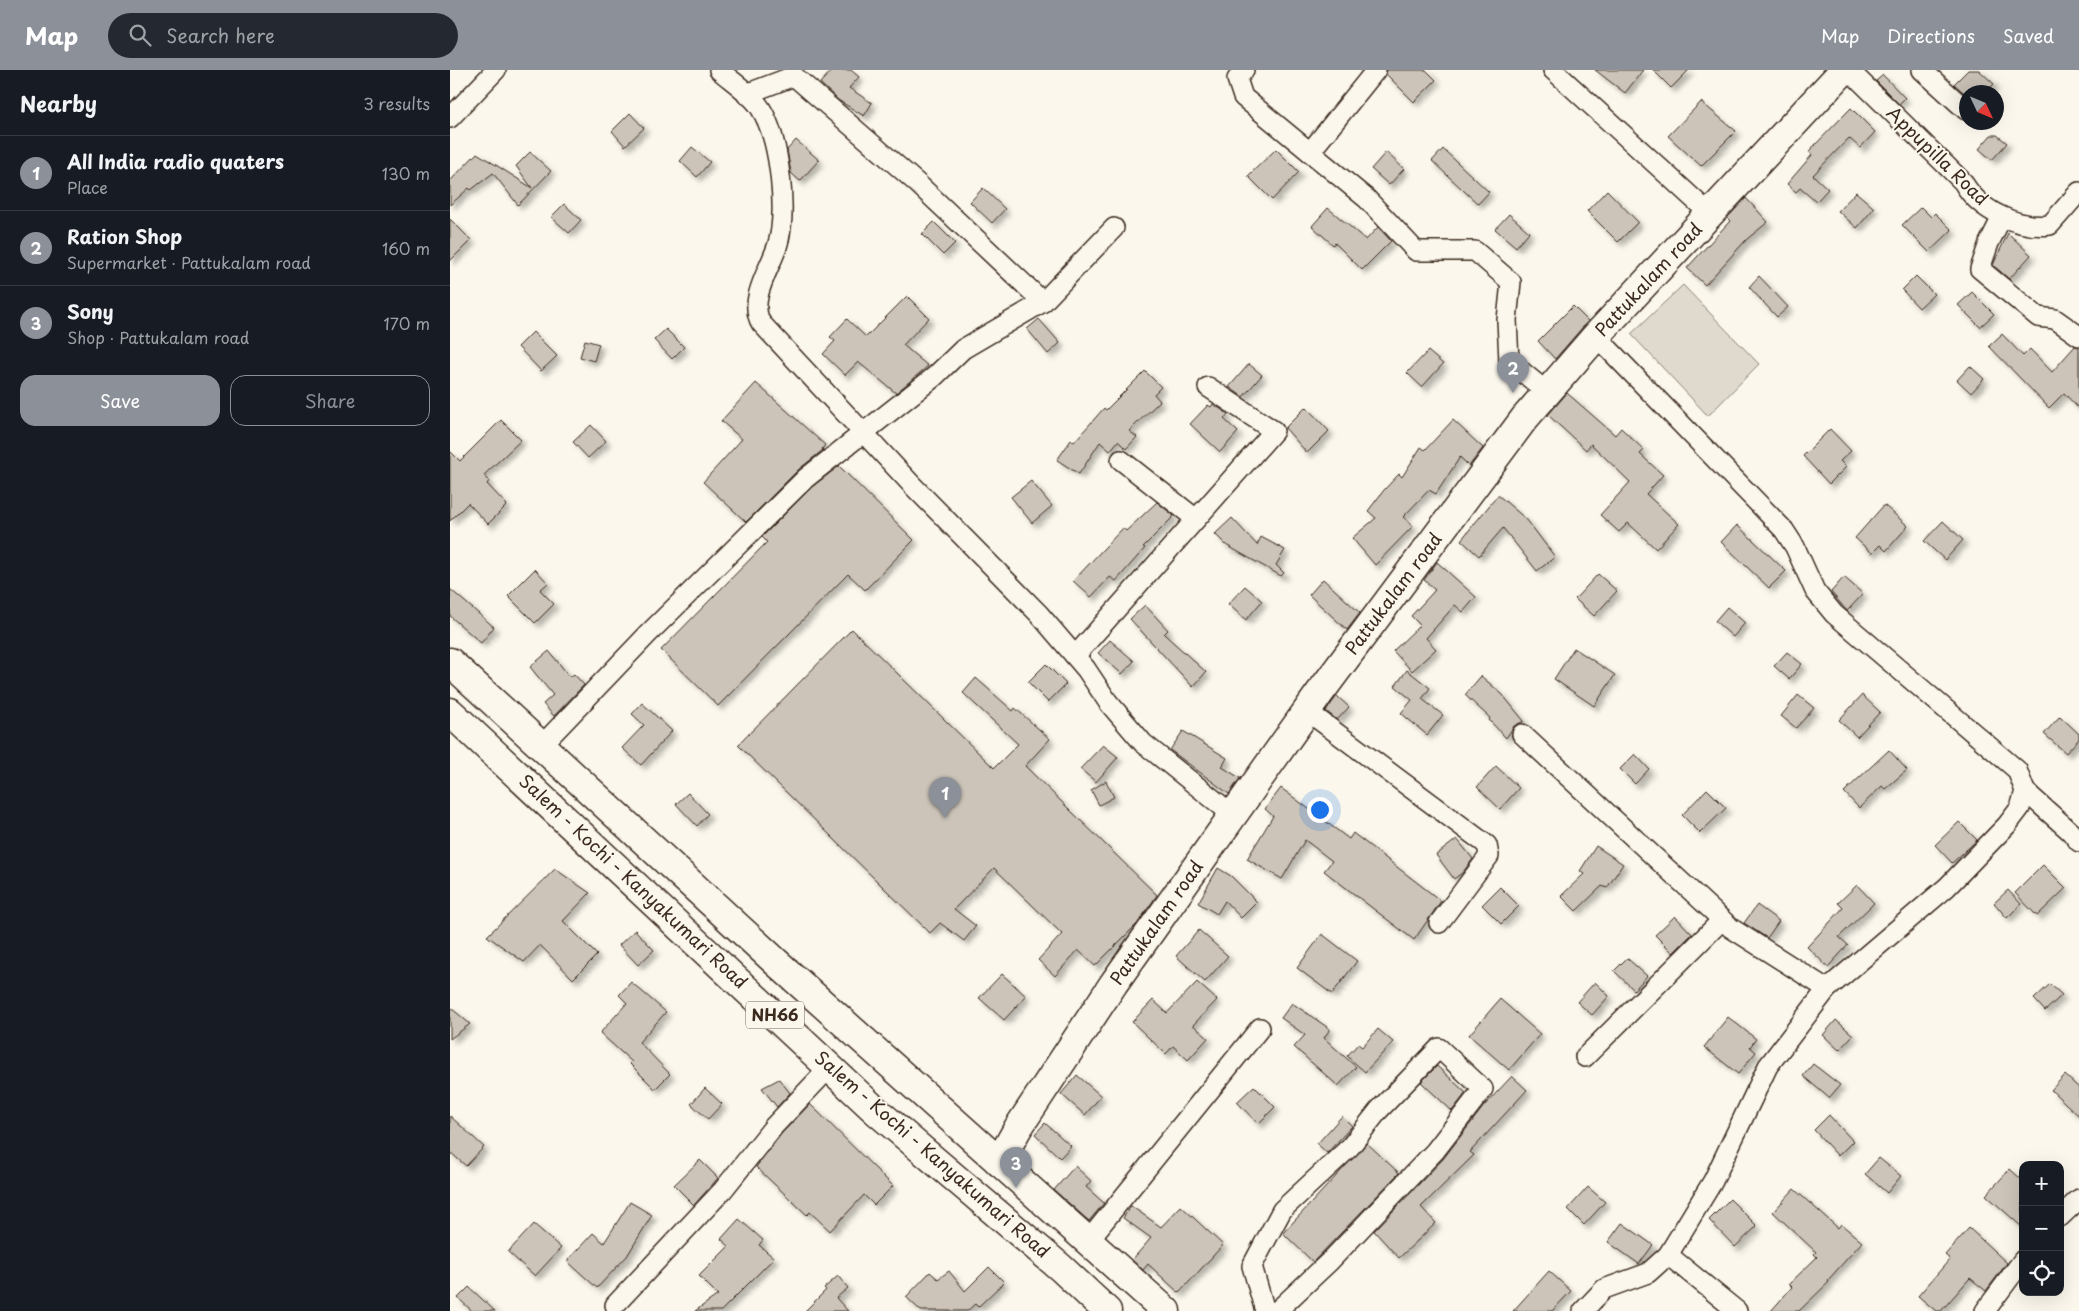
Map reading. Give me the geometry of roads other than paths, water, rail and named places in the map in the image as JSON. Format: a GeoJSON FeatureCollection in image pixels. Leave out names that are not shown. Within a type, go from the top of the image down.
{"type":"FeatureCollection","features":[{"type":"Feature","properties":{"kind":"main road","name":"Pattukalam road"},"geometry":{"type":"LineString","coordinates":[[1000,1162],[1018,1128],[1076,1039],[1306,711],[1524,419],[1596,336],[1764,153],[1844,70]]}},
{"type":"Feature","properties":{"kind":"main road"},"geometry":{"type":"LineString","coordinates":[[450,662],[783,968],[1166,1311]]}},
{"type":"Feature","properties":{"kind":"main road","name":"Salem - Kochi - Kanyakumari Road"},"geometry":{"type":"LineString","coordinates":[[450,712],[874,1109],[1061,1268],[1107,1311]]}},
{"type":"Feature","properties":{"kind":"street"},"geometry":{"type":"LineString","coordinates":[[450,118],[496,70]]}},
{"type":"Feature","properties":{"kind":"street"},"geometry":{"type":"LineString","coordinates":[[719,70],[760,107],[770,127],[777,155],[782,218],[777,246],[757,300],[756,314],[761,323],[1039,614],[1075,656],[1108,702],[1143,743],[1233,815]]}},
{"type":"Feature","properties":{"kind":"street"},"geometry":{"type":"LineString","coordinates":[[1244,70],[1237,79],[1243,97],[1367,200],[1416,251],[1476,251],[1511,282],[1506,320],[1509,361],[1548,393]]}},
{"type":"Feature","properties":{"kind":"street"},"geometry":{"type":"LineString","coordinates":[[1310,152],[1376,70]]}},
{"type":"Feature","properties":{"kind":"street"},"geometry":{"type":"LineString","coordinates":[[1553,70],[1710,214]]}},
{"type":"Feature","properties":{"kind":"street","name":"Appupilla Road"},"geometry":{"type":"LineString","coordinates":[[1848,70],[1963,182],[1969,193],[2002,217],[2035,226],[2050,225],[2079,192]]}},
{"type":"Feature","properties":{"kind":"street"},"geometry":{"type":"LineString","coordinates":[[1922,70],[1959,104]]}},
{"type":"Feature","properties":{"kind":"street"},"geometry":{"type":"LineString","coordinates":[[746,94],[797,73],[918,183],[1043,302]]}},
{"type":"Feature","properties":{"kind":"street"},"geometry":{"type":"LineString","coordinates":[[2002,217],[1980,269],[2038,317],[2055,319],[2079,336]]}},
{"type":"Feature","properties":{"kind":"street"},"geometry":{"type":"LineString","coordinates":[[541,746],[649,633],[806,478],[934,376],[963,349],[1043,302],[1114,228]]}},
{"type":"Feature","properties":{"kind":"street"},"geometry":{"type":"LineString","coordinates":[[1596,336],[1784,530],[1795,547],[1815,591],[1834,614],[2018,770],[2025,791],[2071,832],[2079,842]]}},
{"type":"Feature","properties":{"kind":"street"},"geometry":{"type":"LineString","coordinates":[[1075,656],[1274,431],[1208,387]]}},
{"type":"Feature","properties":{"kind":"street"},"geometry":{"type":"LineString","coordinates":[[1121,460],[1196,519]]}},
{"type":"Feature","properties":{"kind":"street"},"geometry":{"type":"LineString","coordinates":[[1306,711],[1487,844],[1489,856],[1439,923]]}},
{"type":"Feature","properties":{"kind":"street"},"geometry":{"type":"LineString","coordinates":[[1522,734],[1722,920],[1742,936],[1827,989]]}},
{"type":"Feature","properties":{"kind":"street"},"geometry":{"type":"LineString","coordinates":[[1583,1311],[1604,1289],[1648,1273],[1668,1256],[1713,1181],[1768,1066],[1827,989],[1947,887],[2007,825],[2020,808],[2025,791]]}},
{"type":"Feature","properties":{"kind":"street"},"geometry":{"type":"LineString","coordinates":[[1584,1057],[1722,920]]}},
{"type":"Feature","properties":{"kind":"street"},"geometry":{"type":"LineString","coordinates":[[1088,1241],[1260,1028]]}},
{"type":"Feature","properties":{"kind":"street"},"geometry":{"type":"LineString","coordinates":[[1265,1311],[1252,1266],[1282,1210],[1350,1147],[1379,1110],[1439,1048],[1484,1089],[1435,1151],[1330,1261],[1277,1311]]}},
{"type":"Feature","properties":{"kind":"street"},"geometry":{"type":"LineString","coordinates":[[615,1305],[723,1190],[774,1126],[830,1067]]}},
{"type":"Feature","properties":{"kind":"street"},"geometry":{"type":"LineString","coordinates":[[2064,1213],[2079,1199]]}},
{"type":"Feature","properties":{"kind":"street"},"geometry":{"type":"LineString","coordinates":[[1668,1256],[1738,1311]]}},
{"type":"Feature","properties":{"kind":"street"},"geometry":{"type":"LineString","coordinates":[[1985,1311],[2019,1265]]}},
{"type":"Feature","properties":{"kind":"place","name":"Ration Shop"},"geometry":{"type":"Point","coordinates":[1513,393]}},
{"type":"Feature","properties":{"kind":"place","name":"All India radio quaters"},"geometry":{"type":"Point","coordinates":[945,818]}},
{"type":"Feature","properties":{"kind":"place","name":"Sony"},"geometry":{"type":"Point","coordinates":[1016,1188]}}]}
